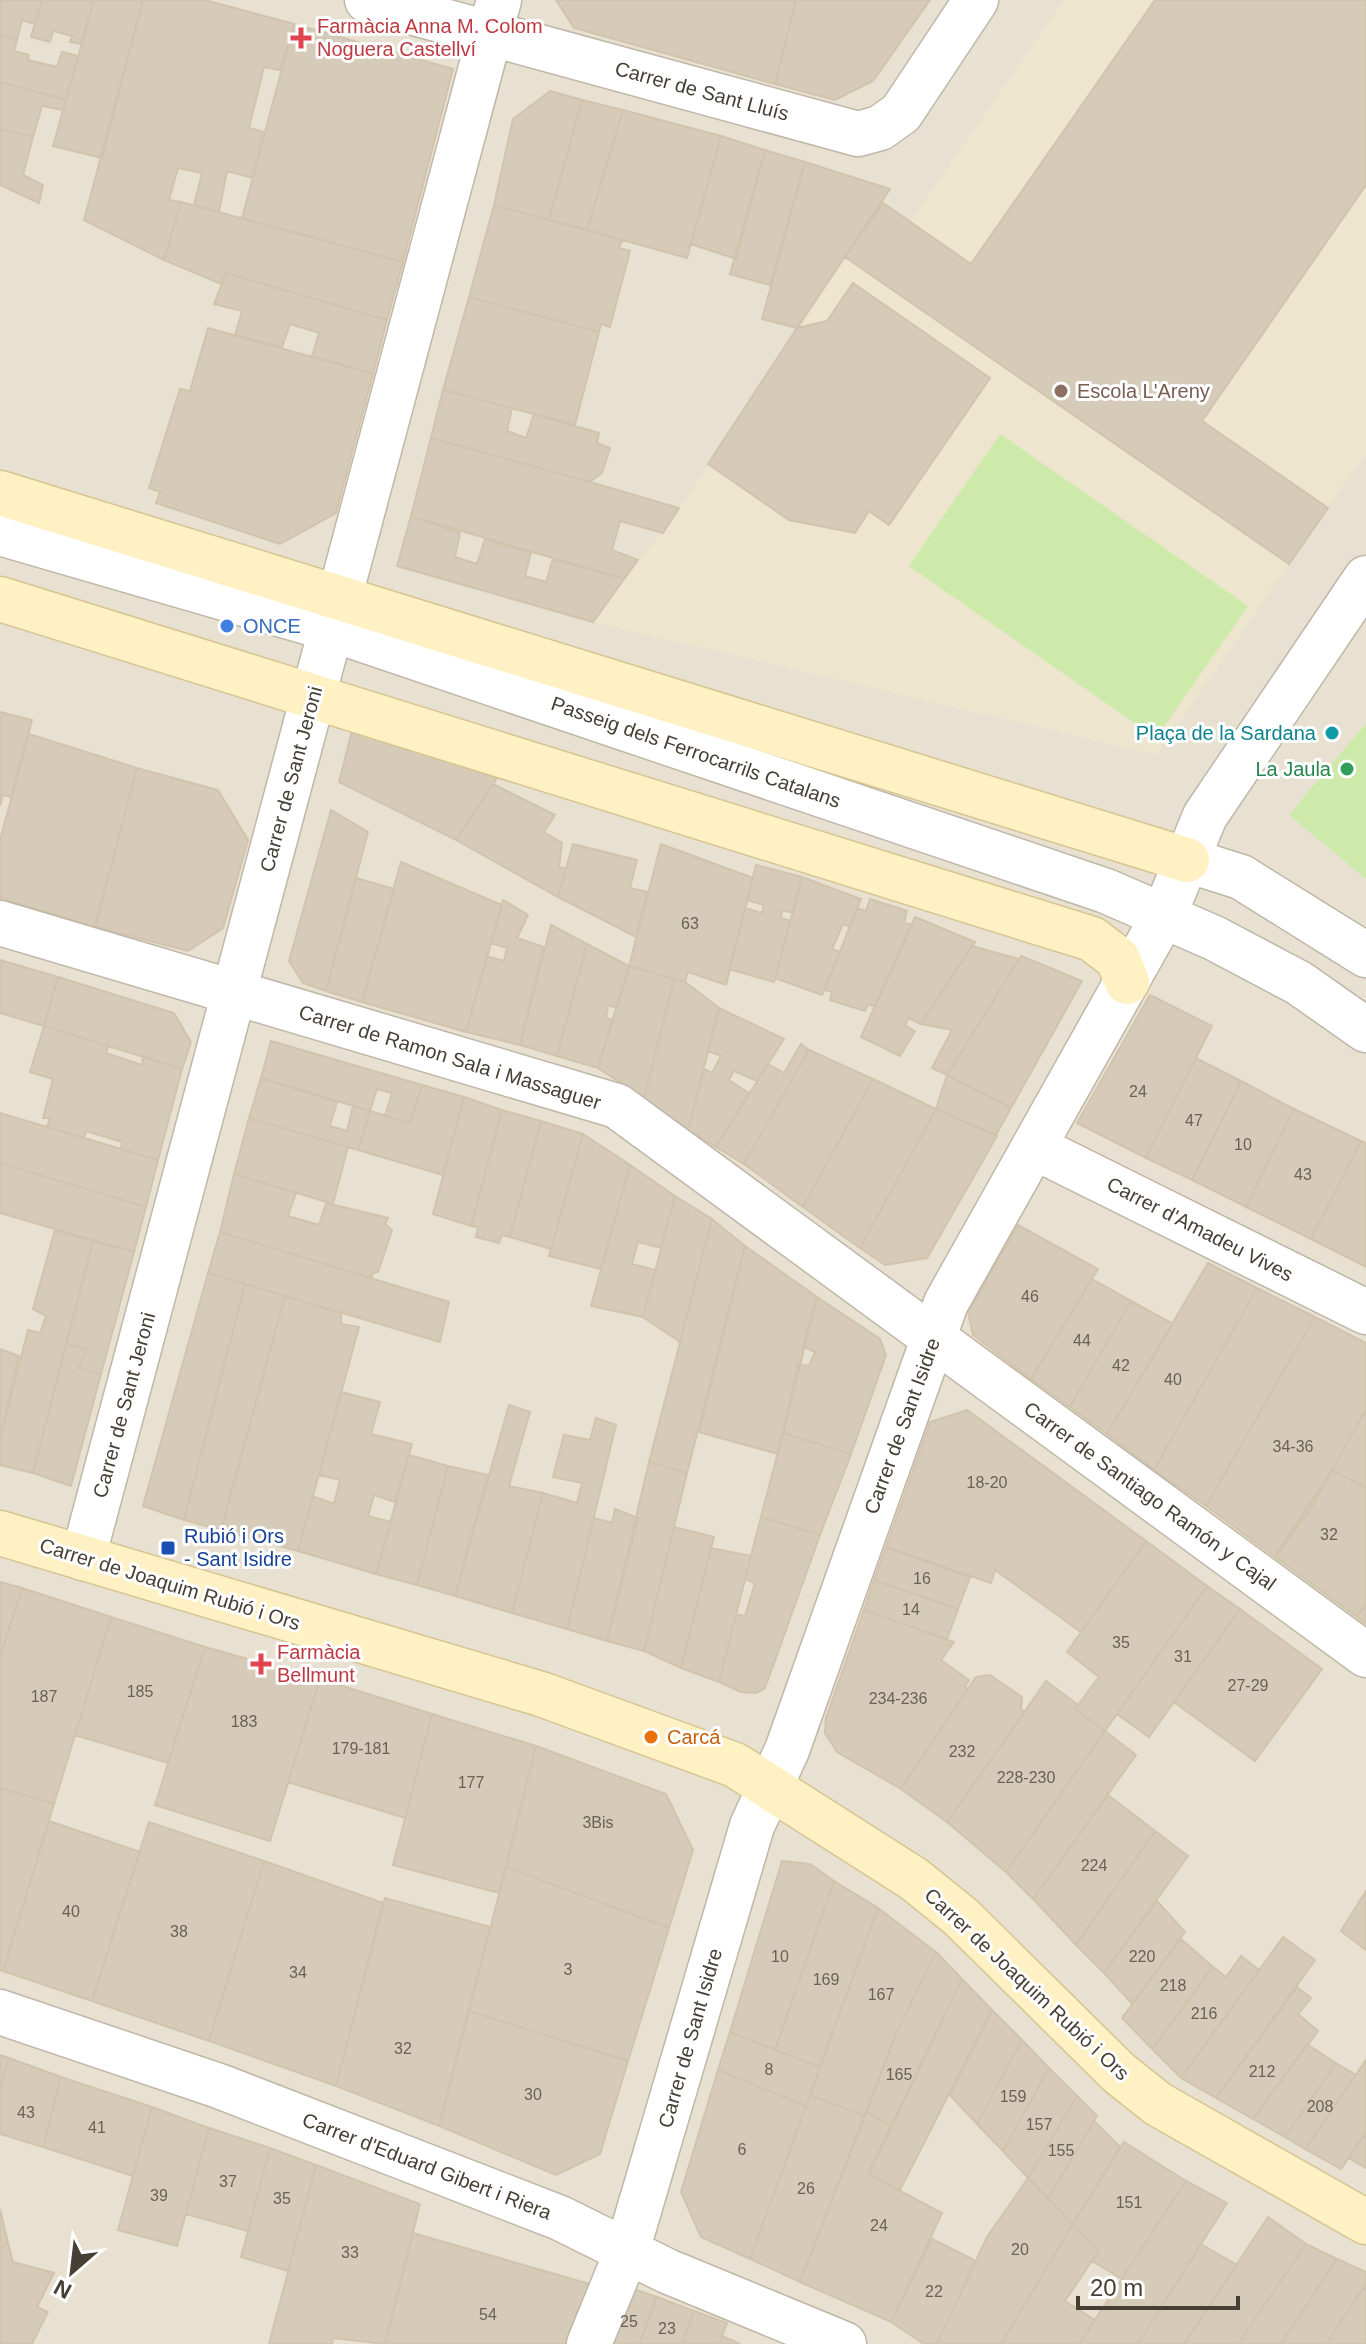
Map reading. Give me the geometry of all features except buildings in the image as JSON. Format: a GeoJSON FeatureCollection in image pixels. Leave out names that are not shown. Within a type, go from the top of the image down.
{"type":"FeatureCollection","features":[{"type":"Feature","properties":{"kind":"street","name":"Carrer de Sant Lluís"},"geometry":{"type":"LineString","coordinates":[[367,0],[494,17],[858,134],[880,128],[901,113],[976,0]]}},
{"type":"Feature","properties":{"kind":"street","name":"Carrer de Sant Jeroni"},"geometry":{"type":"LineString","coordinates":[[83,1558],[494,17]]}},
{"type":"Feature","properties":{"kind":"street","name":"Passeig dels Ferrocarrils Catalans"},"geometry":{"type":"LineString","coordinates":[[0,493],[1106,891],[1164,915],[1299,983],[1366,1030]]}},
{"type":"Feature","properties":{"kind":"street","name":"Passeig dels Ferrocarrils Catalans"},"geometry":{"type":"LineString","coordinates":[[0,533],[335,613],[1187,860],[1241,877],[1366,955]]}},
{"type":"Feature","properties":{"kind":"street","name":"Carrer de Sant Isidre"},"geometry":{"type":"LineString","coordinates":[[589,2344],[627,2251],[752,1826],[787,1750],[946,1303],[1164,915],[1205,816],[1366,578]]}},
{"type":"Feature","properties":{"kind":"street"},"geometry":{"type":"LineString","coordinates":[[0,599],[1092,939],[1118,959],[1127,982]]}},
{"type":"Feature","properties":{"kind":"street","name":"Carrer de Ramon Sala i Massaguer"},"geometry":{"type":"LineString","coordinates":[[0,923],[617,1106],[933,1338]]}},
{"type":"Feature","properties":{"kind":"street","name":"Carrer d'Amadeu Vives"},"geometry":{"type":"LineString","coordinates":[[1034,1147],[1366,1312]]}},
{"type":"Feature","properties":{"kind":"street","name":"Carrer de Santiago Ramón y Cajal"},"geometry":{"type":"LineString","coordinates":[[933,1338],[1366,1655]]}},
{"type":"Feature","properties":{"kind":"street","name":"Carrer de Joaquim Rubió i Ors"},"geometry":{"type":"LineString","coordinates":[[0,1533],[541,1694],[735,1765],[914,1879],[961,1917],[1119,2073],[1158,2104],[1366,2222]]}},
{"type":"Feature","properties":{"kind":"street","name":"Carrer d'Eduard Gibert i Riera"},"geometry":{"type":"LineString","coordinates":[[0,2012],[219,2086],[560,2218],[667,2271],[844,2344]]}},
{"type":"Feature","properties":{"kind":"shaded area"},"geometry":{"type":"Polygon","coordinates":[[[0,0],[1366,0],[1366,2344],[0,2344],[0,0]]]}},
{"type":"Feature","properties":{"kind":"shaded area","name":"Escola L'Areny"},"geometry":{"type":"Polygon","coordinates":[[[1064,0],[1366,0],[1366,453],[1157,755],[593,622],[638,560],[663,533],[883,203],[911,221],[1064,0]]]}},
{"type":"Feature","properties":{"kind":"green space"},"geometry":{"type":"Polygon","coordinates":[[[1000,434],[1248,606],[1156,738],[909,566],[1000,434]]]}},
{"type":"Feature","properties":{"kind":"green space","name":"La Jaula"},"geometry":{"type":"Polygon","coordinates":[[[1366,723],[1366,879],[1289,815],[1366,723]]]}},
{"type":"Feature","properties":{"kind":"place","name":"Farmàcia Anna M. Colom Noguera Castellví"},"geometry":{"type":"Point","coordinates":[301,38]}},
{"type":"Feature","properties":{"kind":"place","name":"Escola L'Areny"},"geometry":{"type":"Point","coordinates":[1061,391]}},
{"type":"Feature","properties":{"kind":"place","name":"ONCE"},"geometry":{"type":"Point","coordinates":[227,626]}},
{"type":"Feature","properties":{"kind":"place","name":"Plaça de la Sardana"},"geometry":{"type":"Point","coordinates":[1332,733]}},
{"type":"Feature","properties":{"kind":"place","name":"La Jaula"},"geometry":{"type":"Point","coordinates":[1347,769]}},
{"type":"Feature","properties":{"kind":"place","name":"Rubió i Ors - Sant Isidre"},"geometry":{"type":"Point","coordinates":[168,1548]}},
{"type":"Feature","properties":{"kind":"place","name":"Farmàcia Bellmunt"},"geometry":{"type":"Point","coordinates":[261,1664]}},
{"type":"Feature","properties":{"kind":"place","name":"Carcá"},"geometry":{"type":"Point","coordinates":[651,1737]}}]}
